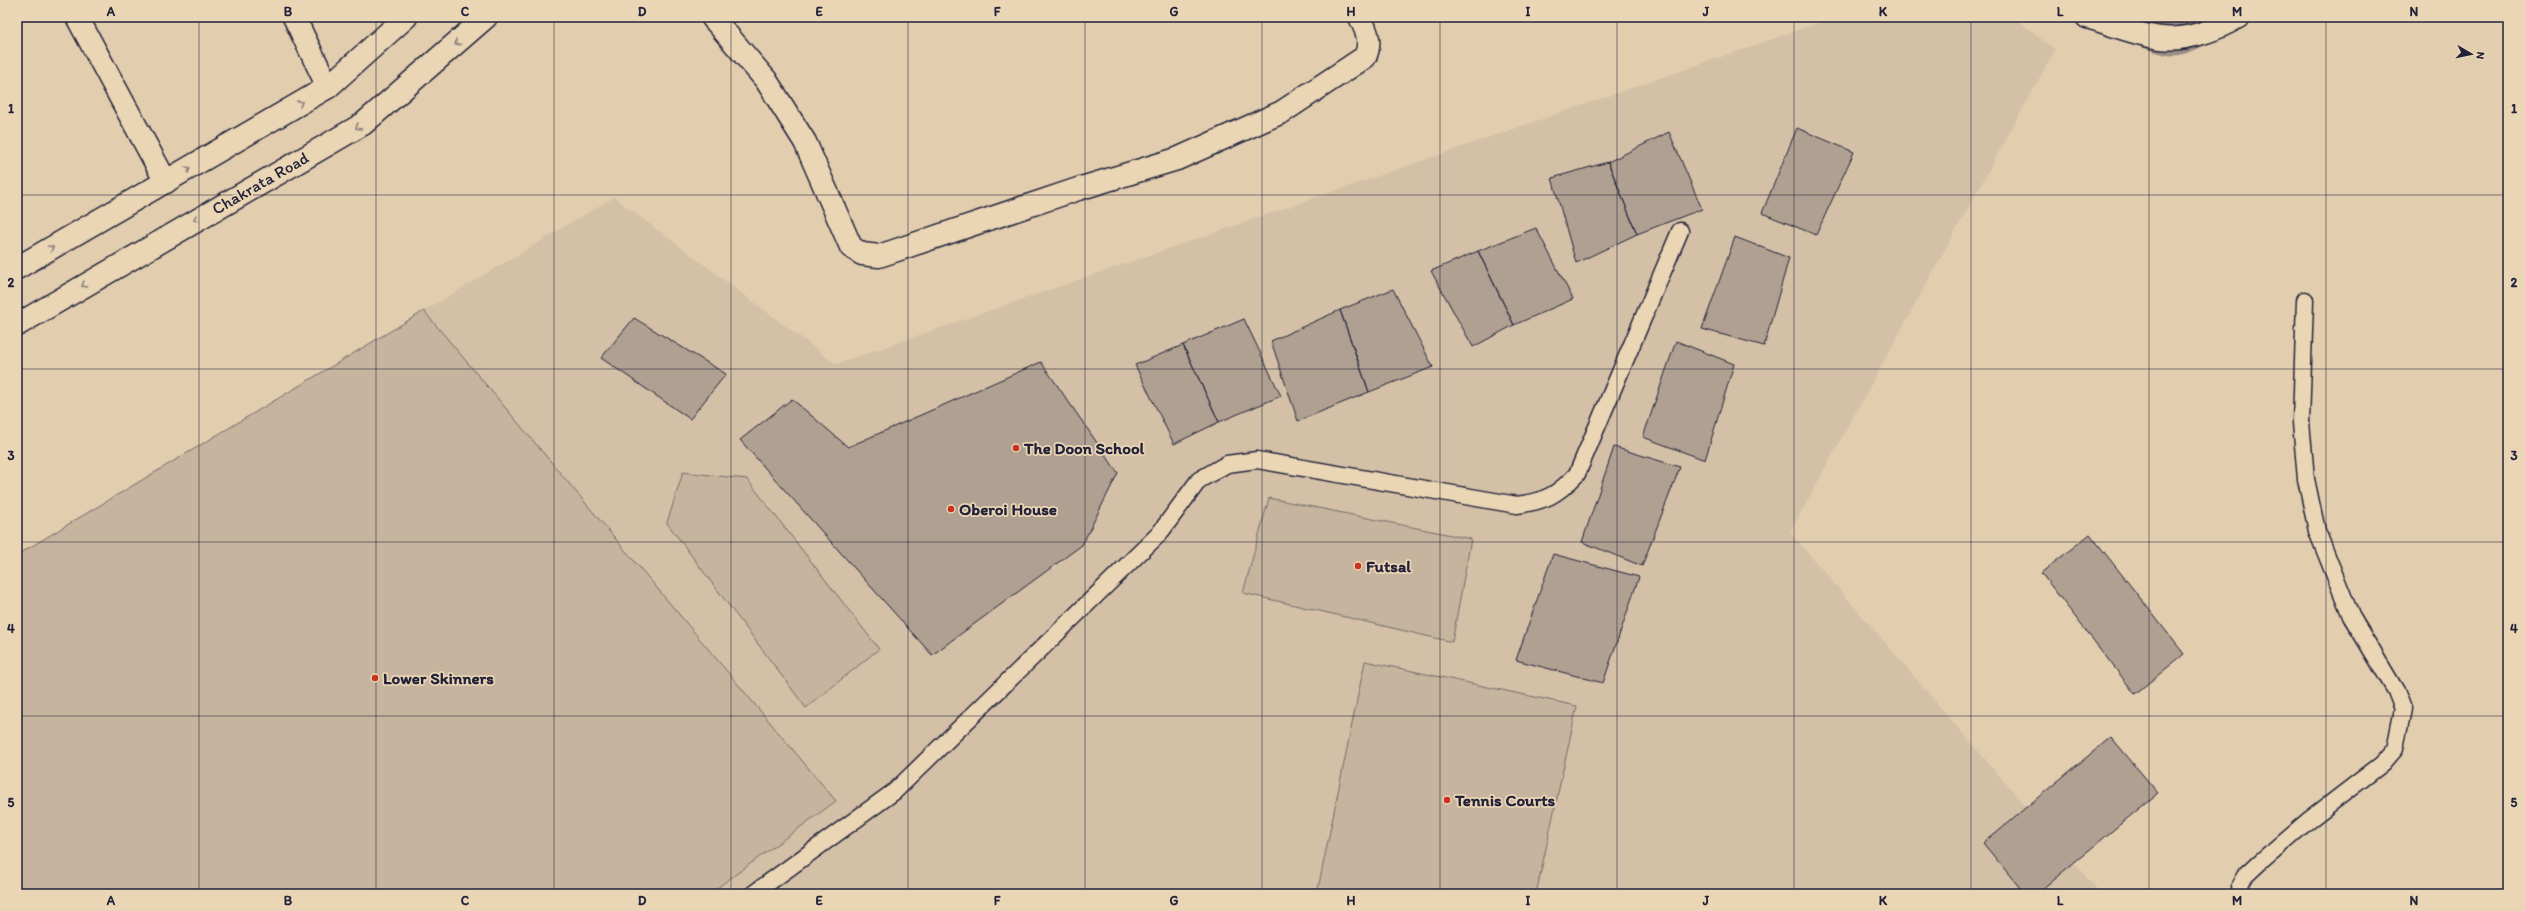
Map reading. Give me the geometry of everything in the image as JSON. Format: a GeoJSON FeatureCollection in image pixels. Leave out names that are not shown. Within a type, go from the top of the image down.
{"type":"FeatureCollection","features":[{"type":"Feature","properties":{"kind":"street"},"geometry":{"type":"LineString","coordinates":[[77,17],[166,182]]}},
{"type":"Feature","properties":{"kind":"street"},"geometry":{"type":"LineString","coordinates":[[294,17],[328,87]]}},
{"type":"Feature","properties":{"kind":"street"},"geometry":{"type":"LineString","coordinates":[[17,268],[328,87],[406,17]]}},
{"type":"Feature","properties":{"kind":"street","name":"Chakrata Road"},"geometry":{"type":"LineString","coordinates":[[17,325],[363,124],[486,17]]}},
{"type":"Feature","properties":{"kind":"street"},"geometry":{"type":"LineString","coordinates":[[712,17],[766,80],[805,142],[851,247],[862,254],[879,256],[1071,192],[1176,159],[1282,112],[1365,57],[1370,47],[1368,33],[1360,17]]}},
{"type":"Feature","properties":{"kind":"street"},"geometry":{"type":"LineString","coordinates":[[2087,17],[2162,38],[2194,36],[2223,26],[2238,17]]}},
{"type":"Feature","properties":{"kind":"lane"},"geometry":{"type":"LineString","coordinates":[[753,894],[895,791],[1159,534],[1199,480],[1226,464],[1257,460],[1517,505],[1540,502],[1561,491],[1577,474],[1680,231]]}},
{"type":"Feature","properties":{"kind":"lane"},"geometry":{"type":"LineString","coordinates":[[2240,894],[2240,885],[2250,872],[2309,820],[2382,764],[2395,748],[2403,709],[2396,691],[2351,616],[2317,531],[2306,479],[2301,422],[2305,300]]}},
{"type":"Feature","properties":{"kind":"shaded area","name":"The Doon School"},"geometry":{"type":"Polygon","coordinates":[[[1836,17],[2014,17],[2055,50],[1790,532],[2101,894],[17,894],[17,555],[614,197],[836,364],[1836,17]]]}},
{"type":"Feature","properties":{"kind":"shaded area","name":"Lower Skinners"},"geometry":{"type":"Polygon","coordinates":[[[424,311],[836,801],[709,894],[17,894],[17,555],[424,311]]]}},
{"type":"Feature","properties":{"kind":"shaded area"},"geometry":{"type":"Polygon","coordinates":[[[683,472],[747,479],[879,649],[806,708],[667,523],[683,472]]]}},
{"type":"Feature","properties":{"kind":"shaded area","name":"Futsal"},"geometry":{"type":"Polygon","coordinates":[[[1269,498],[1471,539],[1452,642],[1243,593],[1269,498]]]}},
{"type":"Feature","properties":{"kind":"shaded area","name":"Tennis Courts"},"geometry":{"type":"Polygon","coordinates":[[[1365,661],[1577,706],[1536,894],[1317,894],[1365,661]]]}},
{"type":"Feature","properties":{"kind":"building"},"geometry":{"type":"Polygon","coordinates":[[[1797,128],[1854,152],[1816,235],[1762,213],[1797,128]]]}},
{"type":"Feature","properties":{"kind":"building"},"geometry":{"type":"Polygon","coordinates":[[[1669,132],[1702,209],[1637,234],[1608,162],[1669,132]]]}},
{"type":"Feature","properties":{"kind":"building"},"geometry":{"type":"Polygon","coordinates":[[[1608,162],[1637,234],[1576,263],[1552,178],[1608,162]]]}},
{"type":"Feature","properties":{"kind":"building"},"geometry":{"type":"Polygon","coordinates":[[[1536,228],[1573,299],[1514,325],[1478,251],[1536,228]]]}},
{"type":"Feature","properties":{"kind":"building"},"geometry":{"type":"Polygon","coordinates":[[[1735,237],[1789,258],[1764,346],[1702,329],[1735,237]]]}},
{"type":"Feature","properties":{"kind":"building"},"geometry":{"type":"Polygon","coordinates":[[[1478,251],[1514,325],[1473,347],[1431,271],[1478,251]]]}},
{"type":"Feature","properties":{"kind":"building"},"geometry":{"type":"Polygon","coordinates":[[[1393,289],[1433,367],[1369,392],[1340,310],[1393,289]]]}},
{"type":"Feature","properties":{"kind":"building"},"geometry":{"type":"Polygon","coordinates":[[[1340,310],[1369,392],[1298,421],[1271,341],[1340,310]]]}},
{"type":"Feature","properties":{"kind":"building"},"geometry":{"type":"Polygon","coordinates":[[[634,318],[726,374],[690,419],[601,358],[634,318]]]}},
{"type":"Feature","properties":{"kind":"building"},"geometry":{"type":"Polygon","coordinates":[[[1244,319],[1281,396],[1219,422],[1183,345],[1244,319]]]}},
{"type":"Feature","properties":{"kind":"building"},"geometry":{"type":"Polygon","coordinates":[[[1676,341],[1734,364],[1705,460],[1643,437],[1676,341]]]}},
{"type":"Feature","properties":{"kind":"building"},"geometry":{"type":"Polygon","coordinates":[[[1183,345],[1219,422],[1174,444],[1135,365],[1183,345]]]}},
{"type":"Feature","properties":{"kind":"building","name":"Oberoi House"},"geometry":{"type":"Polygon","coordinates":[[[1041,362],[1118,473],[1082,545],[932,655],[740,440],[792,399],[848,447],[1041,362]]]}},
{"type":"Feature","properties":{"kind":"building"},"geometry":{"type":"Polygon","coordinates":[[[1614,447],[1680,467],[1642,566],[1582,542],[1614,447]]]}},
{"type":"Feature","properties":{"kind":"building"},"geometry":{"type":"Polygon","coordinates":[[[2090,534],[2184,654],[2135,694],[2041,573],[2090,534]]]}},
{"type":"Feature","properties":{"kind":"building"},"geometry":{"type":"Polygon","coordinates":[[[1553,554],[1639,577],[1603,683],[1516,660],[1553,554]]]}},
{"type":"Feature","properties":{"kind":"building"},"geometry":{"type":"Polygon","coordinates":[[[2111,737],[2158,793],[2036,894],[2025,894],[1983,843],[2111,737]]]}},
{"type":"Feature","properties":{"kind":"waterway"},"geometry":{"type":"LineString","coordinates":[[2162,17],[2173,20],[2182,17]]}},
{"type":"Feature","properties":{"kind":"place","name":"The Doon School"},"geometry":{"type":"Point","coordinates":[1016,448]}},
{"type":"Feature","properties":{"kind":"place","name":"Oberoi House"},"geometry":{"type":"Point","coordinates":[951,509]}},
{"type":"Feature","properties":{"kind":"place","name":"Futsal"},"geometry":{"type":"Point","coordinates":[1358,566]}},
{"type":"Feature","properties":{"kind":"place","name":"Lower Skinners"},"geometry":{"type":"Point","coordinates":[375,678]}},
{"type":"Feature","properties":{"kind":"place","name":"Tennis Courts"},"geometry":{"type":"Point","coordinates":[1447,800]}}]}
